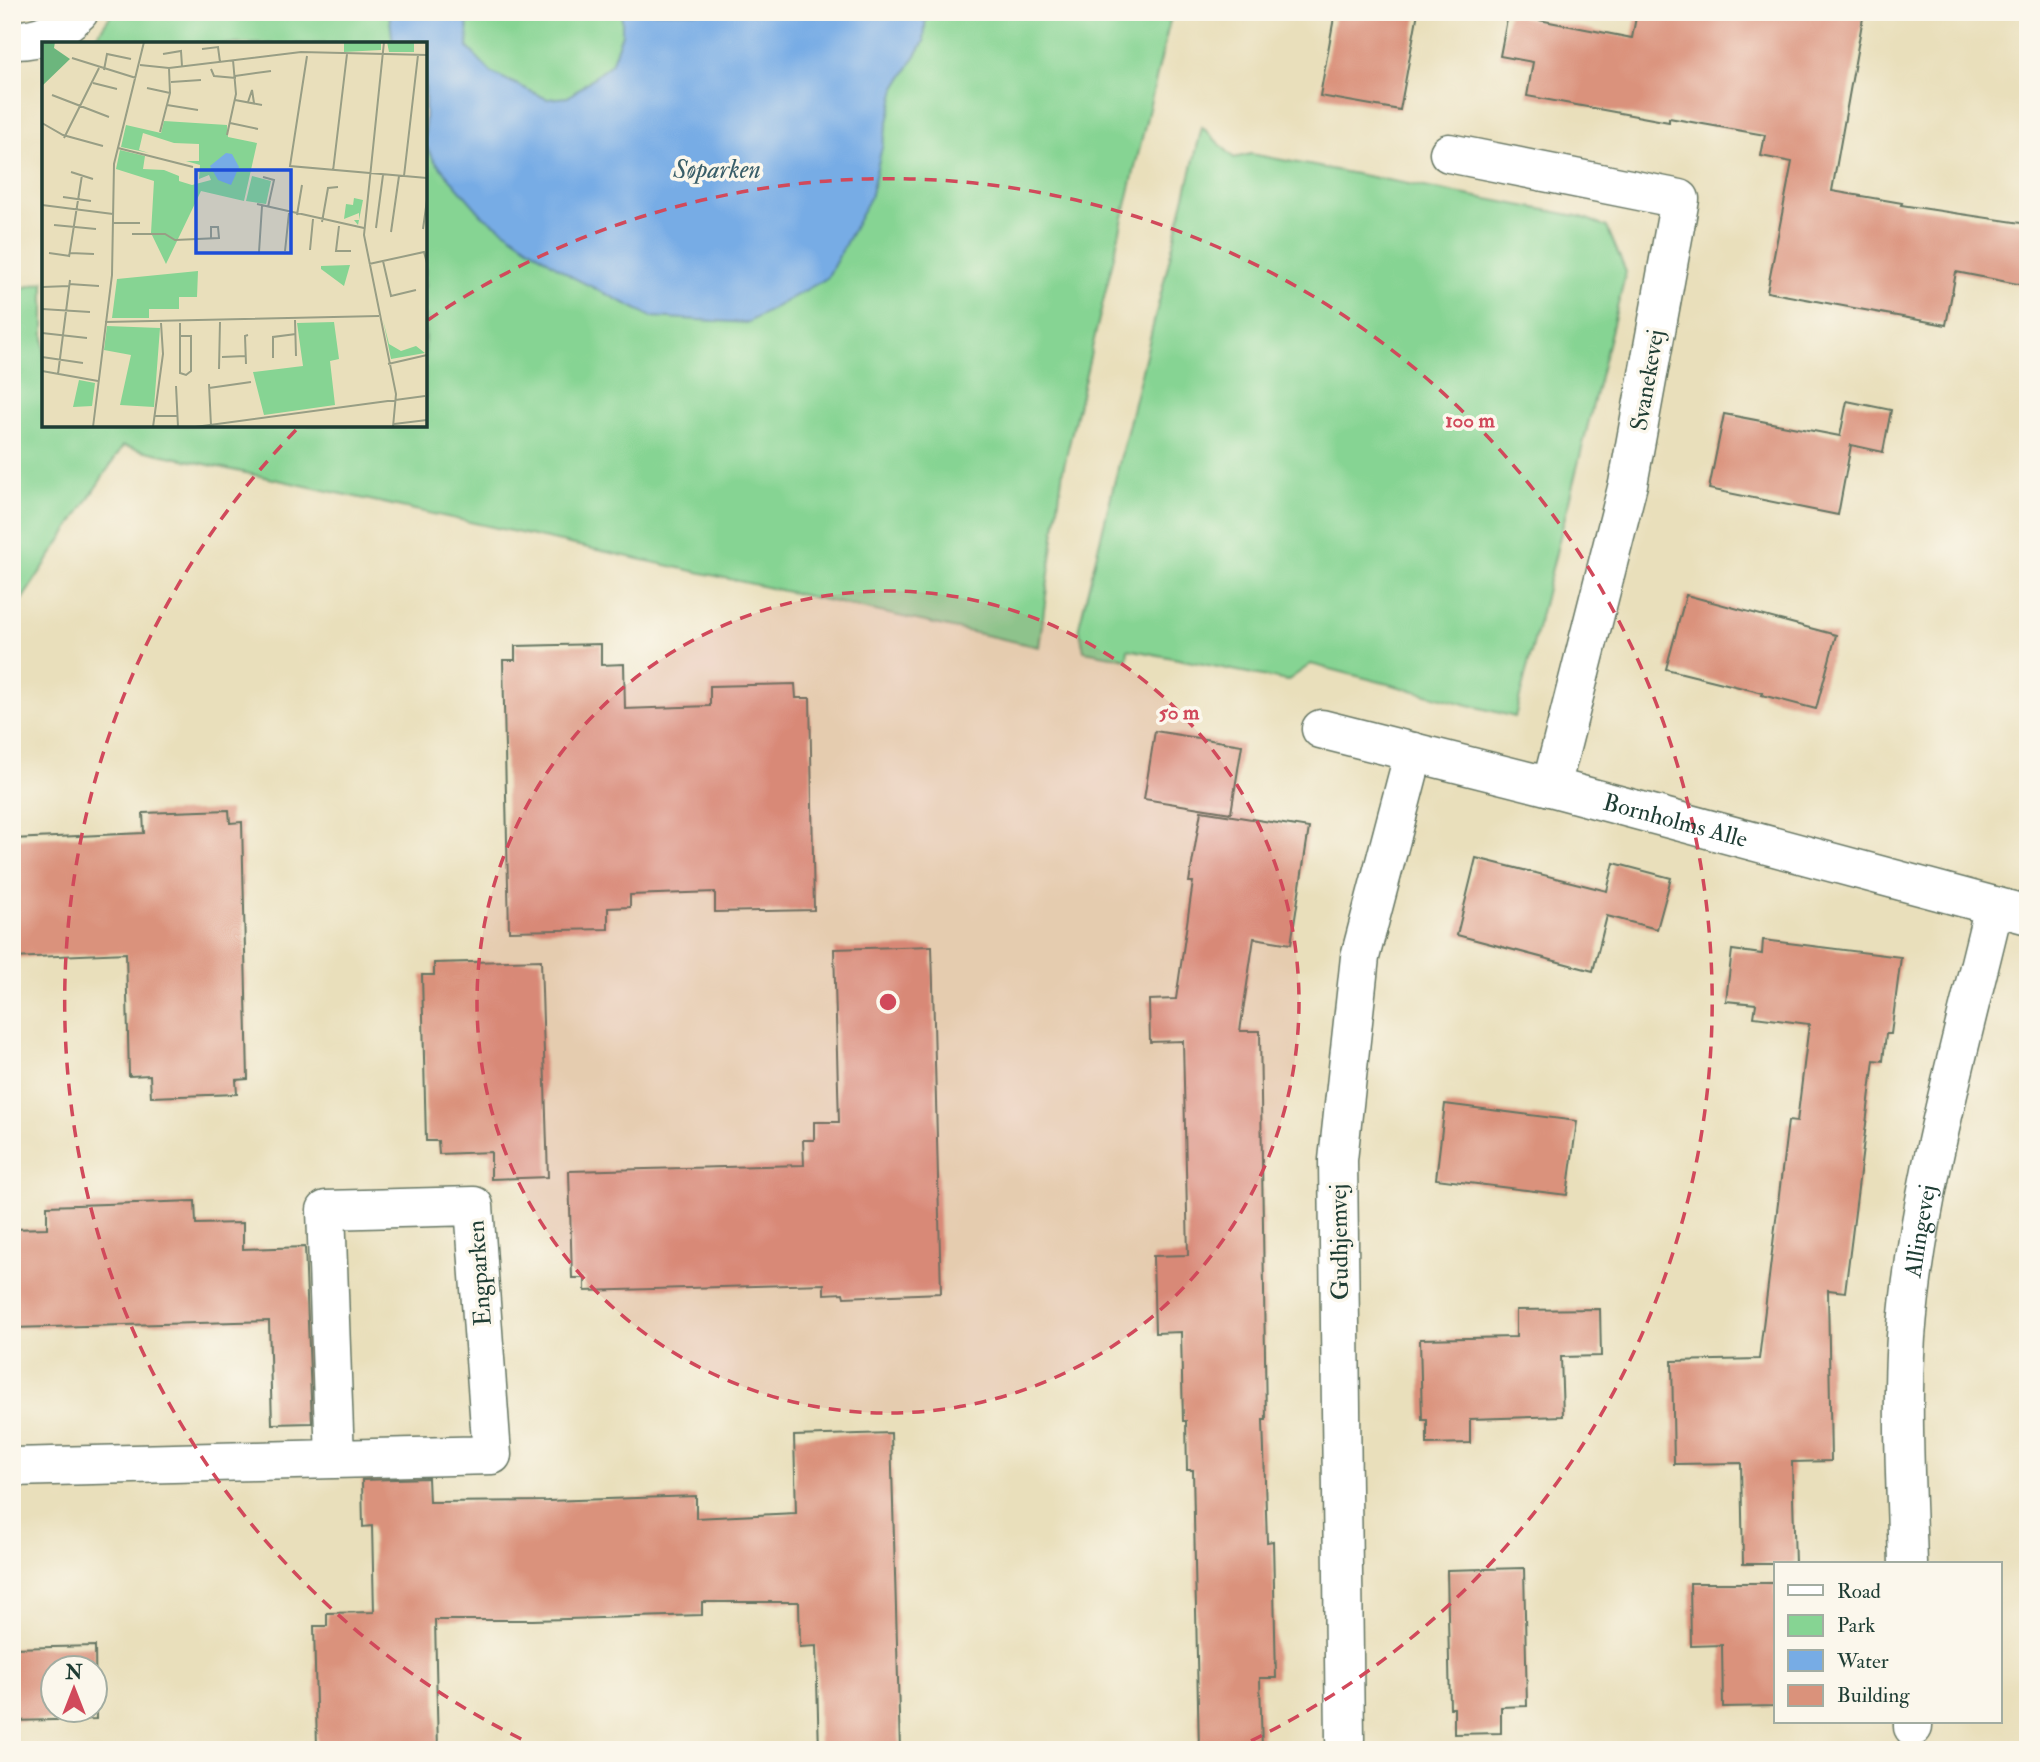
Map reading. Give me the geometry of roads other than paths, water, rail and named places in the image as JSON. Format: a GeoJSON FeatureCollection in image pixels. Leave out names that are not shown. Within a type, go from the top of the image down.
{"type":"FeatureCollection","features":[{"type":"Feature","properties":{"kind":"street"},"geometry":{"type":"LineString","coordinates":[[12,40],[41,37],[62,28],[79,12]]}},
{"type":"Feature","properties":{"kind":"street","name":"Svanekevej"},"geometry":{"type":"LineString","coordinates":[[1449,153],[1680,199],[1628,484],[1550,787]]}},
{"type":"Feature","properties":{"kind":"street","name":"Bornholms Alle"},"geometry":{"type":"LineString","coordinates":[[1321,729],[1550,787],[2011,911]]}},
{"type":"Feature","properties":{"kind":"street","name":"Gudhjemvej"},"geometry":{"type":"LineString","coordinates":[[1345,1739],[1338,1160],[1360,957],[1414,752]]}},
{"type":"Feature","properties":{"kind":"street","name":"Allingevej"},"geometry":{"type":"LineString","coordinates":[[1908,1562],[1904,1407],[1906,1336],[1922,1218],[2011,911]]}},
{"type":"Feature","properties":{"kind":"street","name":"Engparken"},"geometry":{"type":"LineString","coordinates":[[12,1467],[335,1459],[492,1455],[474,1206],[326,1210],[335,1459]]}},
{"type":"Feature","properties":{"kind":"water","name":"Søparken"},"geometry":{"type":"Polygon","coordinates":[[[389,12],[467,12],[468,48],[492,73],[547,99],[568,97],[611,64],[622,34],[622,12],[926,12],[924,42],[896,88],[870,198],[827,278],[747,323],[652,317],[572,277],[482,215],[427,148],[427,42],[393,42],[389,12]]]}}]}
